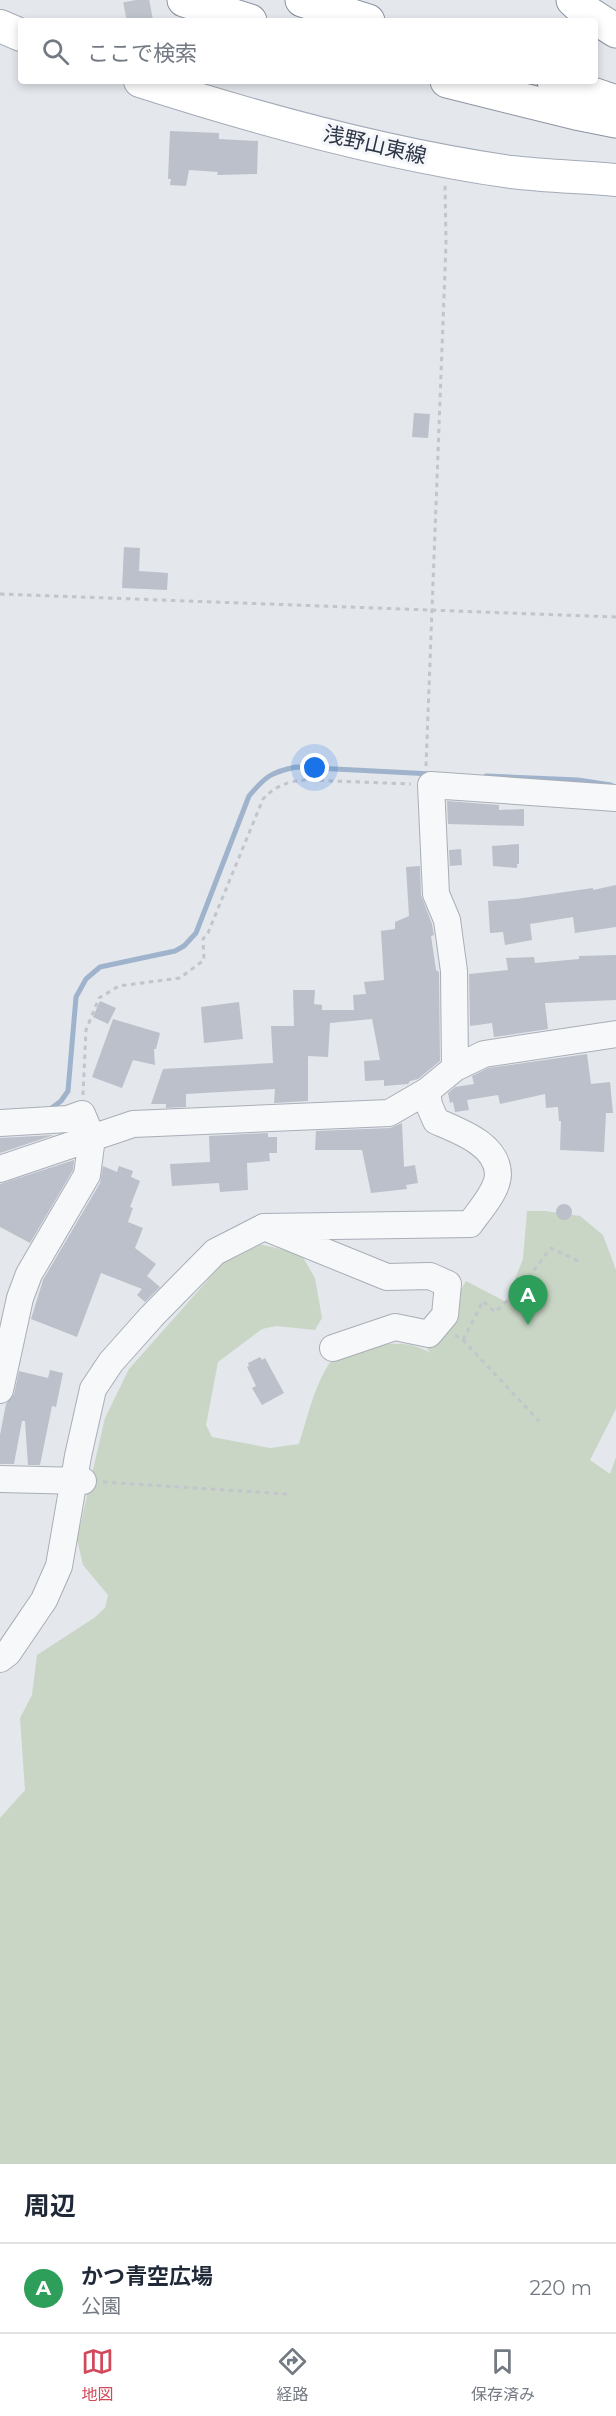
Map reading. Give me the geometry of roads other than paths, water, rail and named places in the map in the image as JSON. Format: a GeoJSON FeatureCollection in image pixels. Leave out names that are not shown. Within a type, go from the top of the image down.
{"type":"FeatureCollection","features":[{"type":"Feature","properties":{"kind":"highway"},"geometry":{"type":"LineString","coordinates":[[184,0],[241,18]]}},
{"type":"Feature","properties":{"kind":"highway"},"geometry":{"type":"LineString","coordinates":[[302,0],[359,18]]}},
{"type":"Feature","properties":{"kind":"highway"},"geometry":{"type":"LineString","coordinates":[[573,0],[596,18]]}},
{"type":"Feature","properties":{"kind":"highway"},"geometry":{"type":"LineString","coordinates":[[598,19],[616,31]]}},
{"type":"Feature","properties":{"kind":"highway"},"geometry":{"type":"LineString","coordinates":[[459,84],[616,121]]}},
{"type":"Feature","properties":{"kind":"highway"},"geometry":{"type":"LineString","coordinates":[[563,84],[616,102]]}},
{"type":"Feature","properties":{"kind":"main road"},"geometry":{"type":"LineString","coordinates":[[0,26],[18,34]]}},
{"type":"Feature","properties":{"kind":"main road","name":"浅野山東線"},"geometry":{"type":"LineString","coordinates":[[150,84],[249,114],[445,162],[514,172],[616,180]]}},
{"type":"Feature","properties":{"kind":"street"},"geometry":{"type":"LineString","coordinates":[[455,1068],[454,971],[447,920],[436,894],[428,776],[616,798]]}},
{"type":"Feature","properties":{"kind":"street"},"geometry":{"type":"LineString","coordinates":[[0,1169],[133,1124],[389,1113],[428,1090],[455,1068],[484,1054],[616,1034]]}},
{"type":"Feature","properties":{"kind":"street"},"geometry":{"type":"LineString","coordinates":[[0,1659],[8,1653],[45,1600],[59,1566],[79,1481],[78,1456],[93,1389],[111,1362],[152,1316],[215,1252],[264,1227],[470,1224],[491,1193],[498,1175],[491,1157],[479,1143],[467,1134],[436,1121],[429,1105],[428,1090]]}},
{"type":"Feature","properties":{"kind":"street"},"geometry":{"type":"LineString","coordinates":[[0,1123],[68,1119],[82,1114],[92,1138],[87,1175],[29,1275],[20,1298],[0,1390]]}},
{"type":"Feature","properties":{"kind":"street"},"geometry":{"type":"LineString","coordinates":[[264,1227],[387,1277],[430,1276],[448,1284],[445,1315],[429,1334],[395,1327],[333,1348]]}},
{"type":"Feature","properties":{"kind":"street"},"geometry":{"type":"LineString","coordinates":[[0,1479],[79,1481]]}},
{"type":"Feature","properties":{"kind":"waterway"},"geometry":{"type":"LineString","coordinates":[[49,1110],[61,1101],[68,1091],[76,997],[86,979],[100,967],[175,951],[184,946],[196,933],[249,796],[264,780],[274,773],[296,767],[432,774]]}},
{"type":"Feature","properties":{"kind":"waterway"},"geometry":{"type":"LineString","coordinates":[[486,776],[578,780],[611,785]]}},
{"type":"Feature","properties":{"kind":"tunnel"},"geometry":{"type":"LineString","coordinates":[[136,0],[139,18]]}},
{"type":"Feature","properties":{"kind":"place","name":"かつ青空広場"},"geometry":{"type":"Point","coordinates":[528,1325]}}]}
